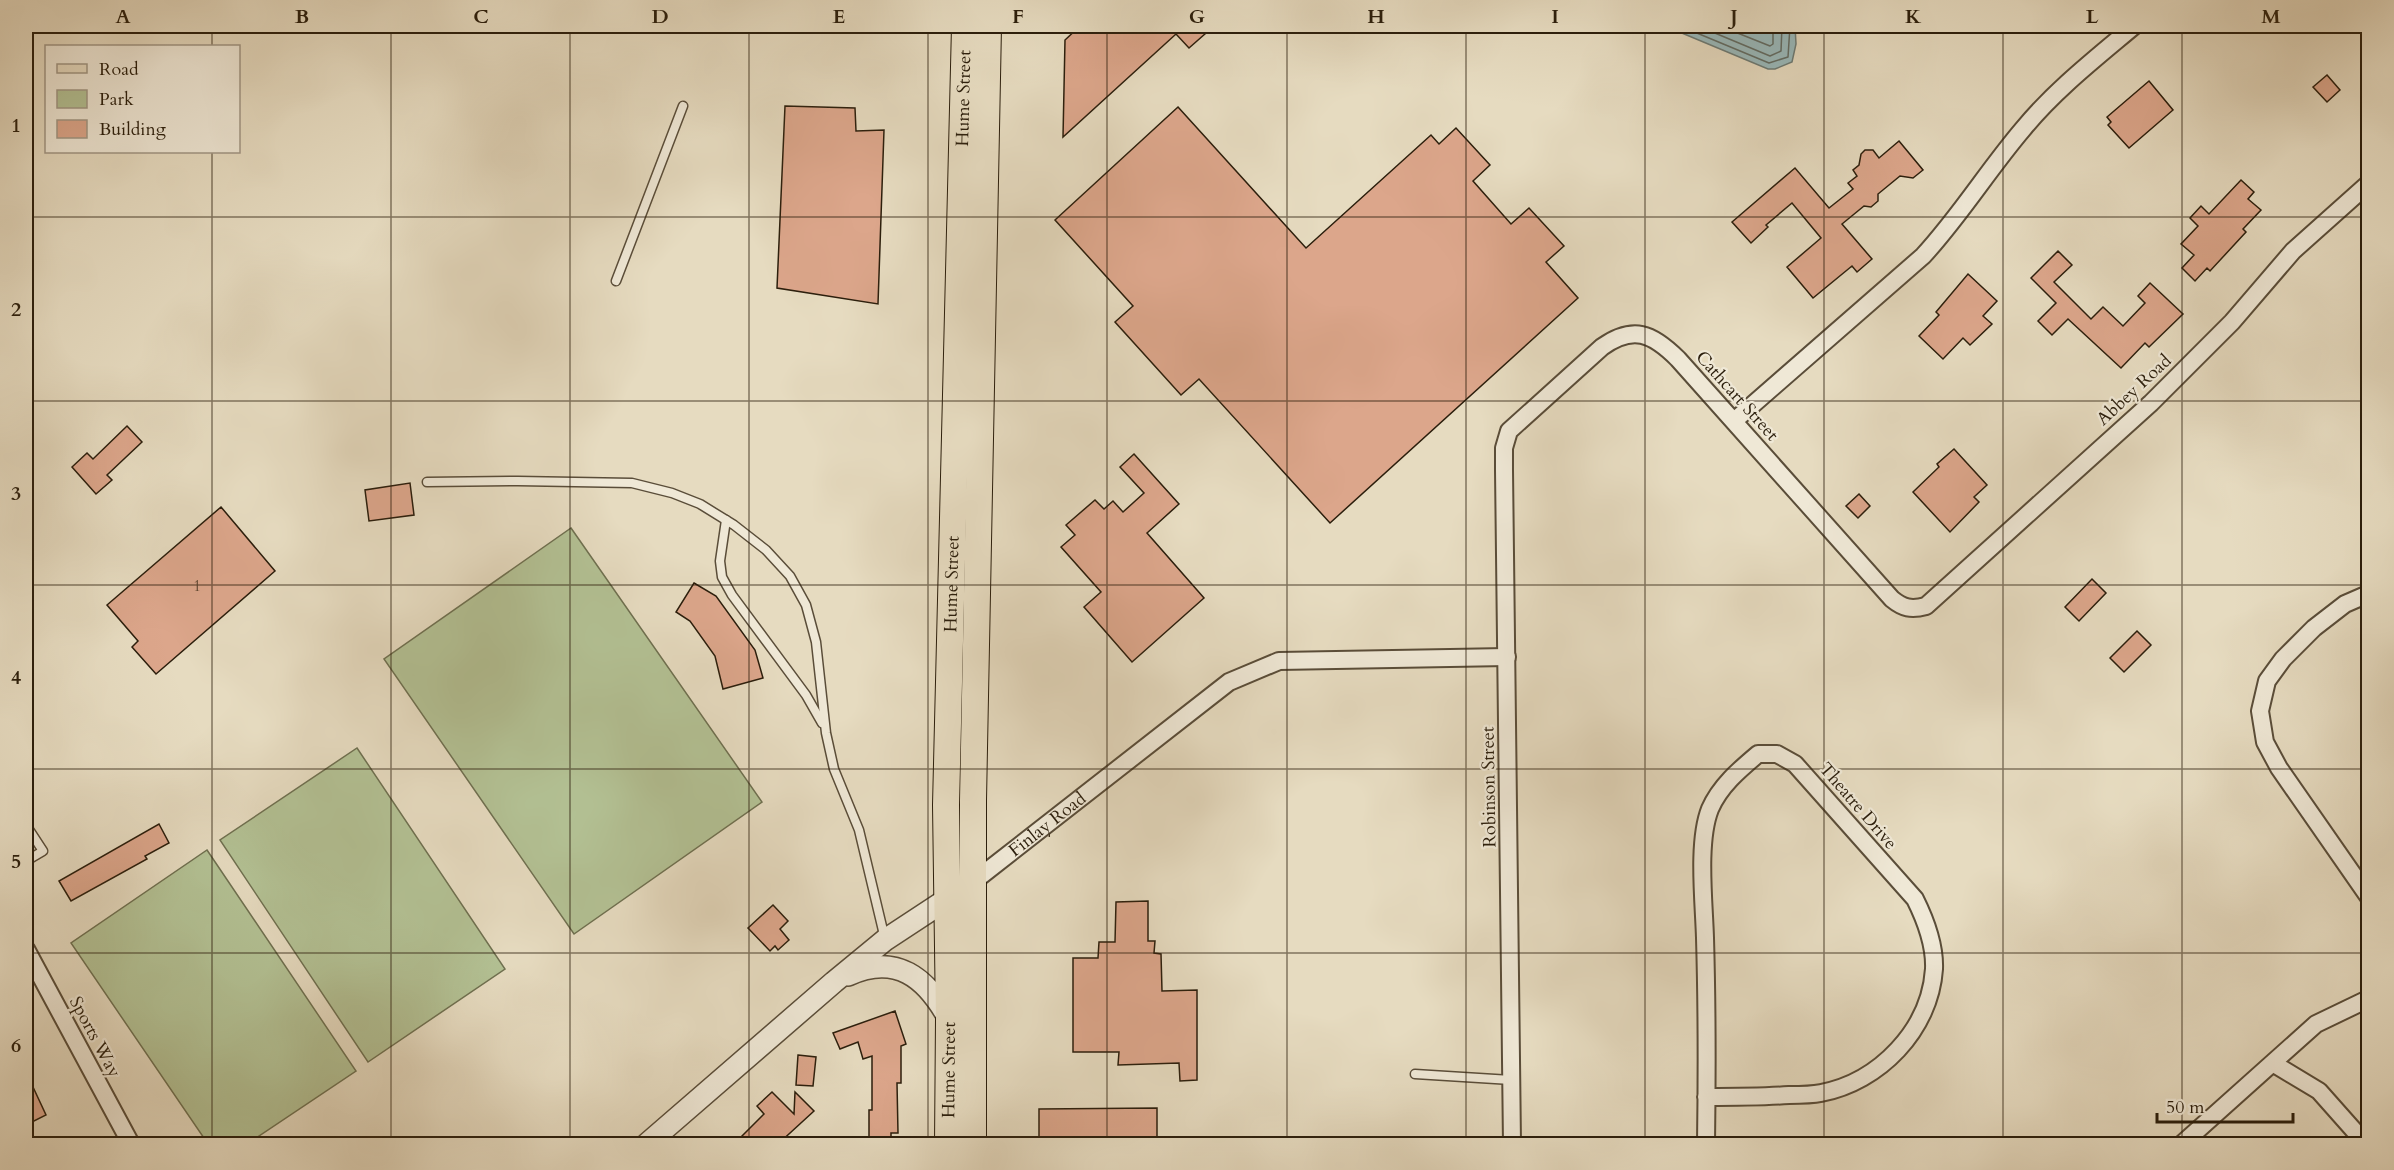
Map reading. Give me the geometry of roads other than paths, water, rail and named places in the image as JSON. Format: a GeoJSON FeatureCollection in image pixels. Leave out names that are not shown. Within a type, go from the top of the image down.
{"type":"FeatureCollection","features":[{"type":"Feature","properties":{"kind":"main road","name":"Hume Street"},"geometry":{"type":"LineString","coordinates":[[948,1144],[946,805],[965,26]]}},
{"type":"Feature","properties":{"kind":"main road","name":"Hume Street"},"geometry":{"type":"LineString","coordinates":[[973,1144],[973,800],[979,367],[988,26]]}},
{"type":"Feature","properties":{"kind":"street"},"geometry":{"type":"LineString","coordinates":[[1734,421],[1923,256],[1943,235],[2023,128],[2048,101],[2134,26]]}},
{"type":"Feature","properties":{"kind":"street","name":"Abbey Road"},"geometry":{"type":"LineString","coordinates":[[1914,609],[1926,606],[2151,403],[2232,322],[2293,252],[2368,184]]}},
{"type":"Feature","properties":{"kind":"street","name":"Cathcart Street"},"geometry":{"type":"LineString","coordinates":[[1509,431],[1616,337],[1633,333],[1649,337],[1665,346],[1892,599],[1902,607],[1914,609]]}},
{"type":"Feature","properties":{"kind":"street","name":"Robinson Street"},"geometry":{"type":"LineString","coordinates":[[1509,431],[1504,448],[1504,470],[1512,1144]]}},
{"type":"Feature","properties":{"kind":"street"},"geometry":{"type":"LineString","coordinates":[[2368,594],[2344,604],[2314,628],[2283,659],[2267,681],[2260,711],[2265,742],[2279,768],[2368,896]]}},
{"type":"Feature","properties":{"kind":"street","name":"Finlay Road"},"geometry":{"type":"LineString","coordinates":[[647,1144],[885,940],[973,882],[1229,682],[1279,661],[1507,657]]}},
{"type":"Feature","properties":{"kind":"street","name":"Theatre Drive"},"geometry":{"type":"LineString","coordinates":[[1706,1097],[1747,1098],[1820,1094],[1847,1086],[1881,1065],[1901,1047],[1916,1025],[1932,986],[1934,967],[1932,946],[1925,919],[1915,900],[1795,764],[1777,753],[1758,754],[1726,784],[1710,810],[1705,835],[1706,1144]]}},
{"type":"Feature","properties":{"kind":"street","name":"Sports Way"},"geometry":{"type":"LineString","coordinates":[[26,949],[131,1144]]}},
{"type":"Feature","properties":{"kind":"street"},"geometry":{"type":"LineString","coordinates":[[834,982],[856,972],[876,967],[892,967],[908,972],[922,981],[937,996],[949,1019]]}},
{"type":"Feature","properties":{"kind":"street"},"geometry":{"type":"LineString","coordinates":[[2182,1144],[2316,1024],[2368,999]]}},
{"type":"Feature","properties":{"kind":"street"},"geometry":{"type":"LineString","coordinates":[[2274,1064],[2319,1091],[2366,1144]]}},
{"type":"Feature","properties":{"kind":"lane"},"geometry":{"type":"LineString","coordinates":[[616,281],[683,106]]}},
{"type":"Feature","properties":{"kind":"lane"},"geometry":{"type":"LineString","coordinates":[[427,482],[632,483],[672,493],[700,504],[766,550],[790,576],[806,605],[816,642],[825,728],[834,769],[859,830],[885,940]]}},
{"type":"Feature","properties":{"kind":"lane"},"geometry":{"type":"LineString","coordinates":[[726,520],[720,561],[722,577],[732,595],[806,695],[825,728]]}},
{"type":"Feature","properties":{"kind":"lane"},"geometry":{"type":"LineString","coordinates":[[26,825],[43,851],[26,861]]}},
{"type":"Feature","properties":{"kind":"lane"},"geometry":{"type":"LineString","coordinates":[[1415,1074],[1511,1080]]}},
{"type":"Feature","properties":{"kind":"water"},"geometry":{"type":"Polygon","coordinates":[[[1665,26],[1795,26],[1796,44],[1792,62],[1775,69],[1768,69],[1665,26]]]}}]}
